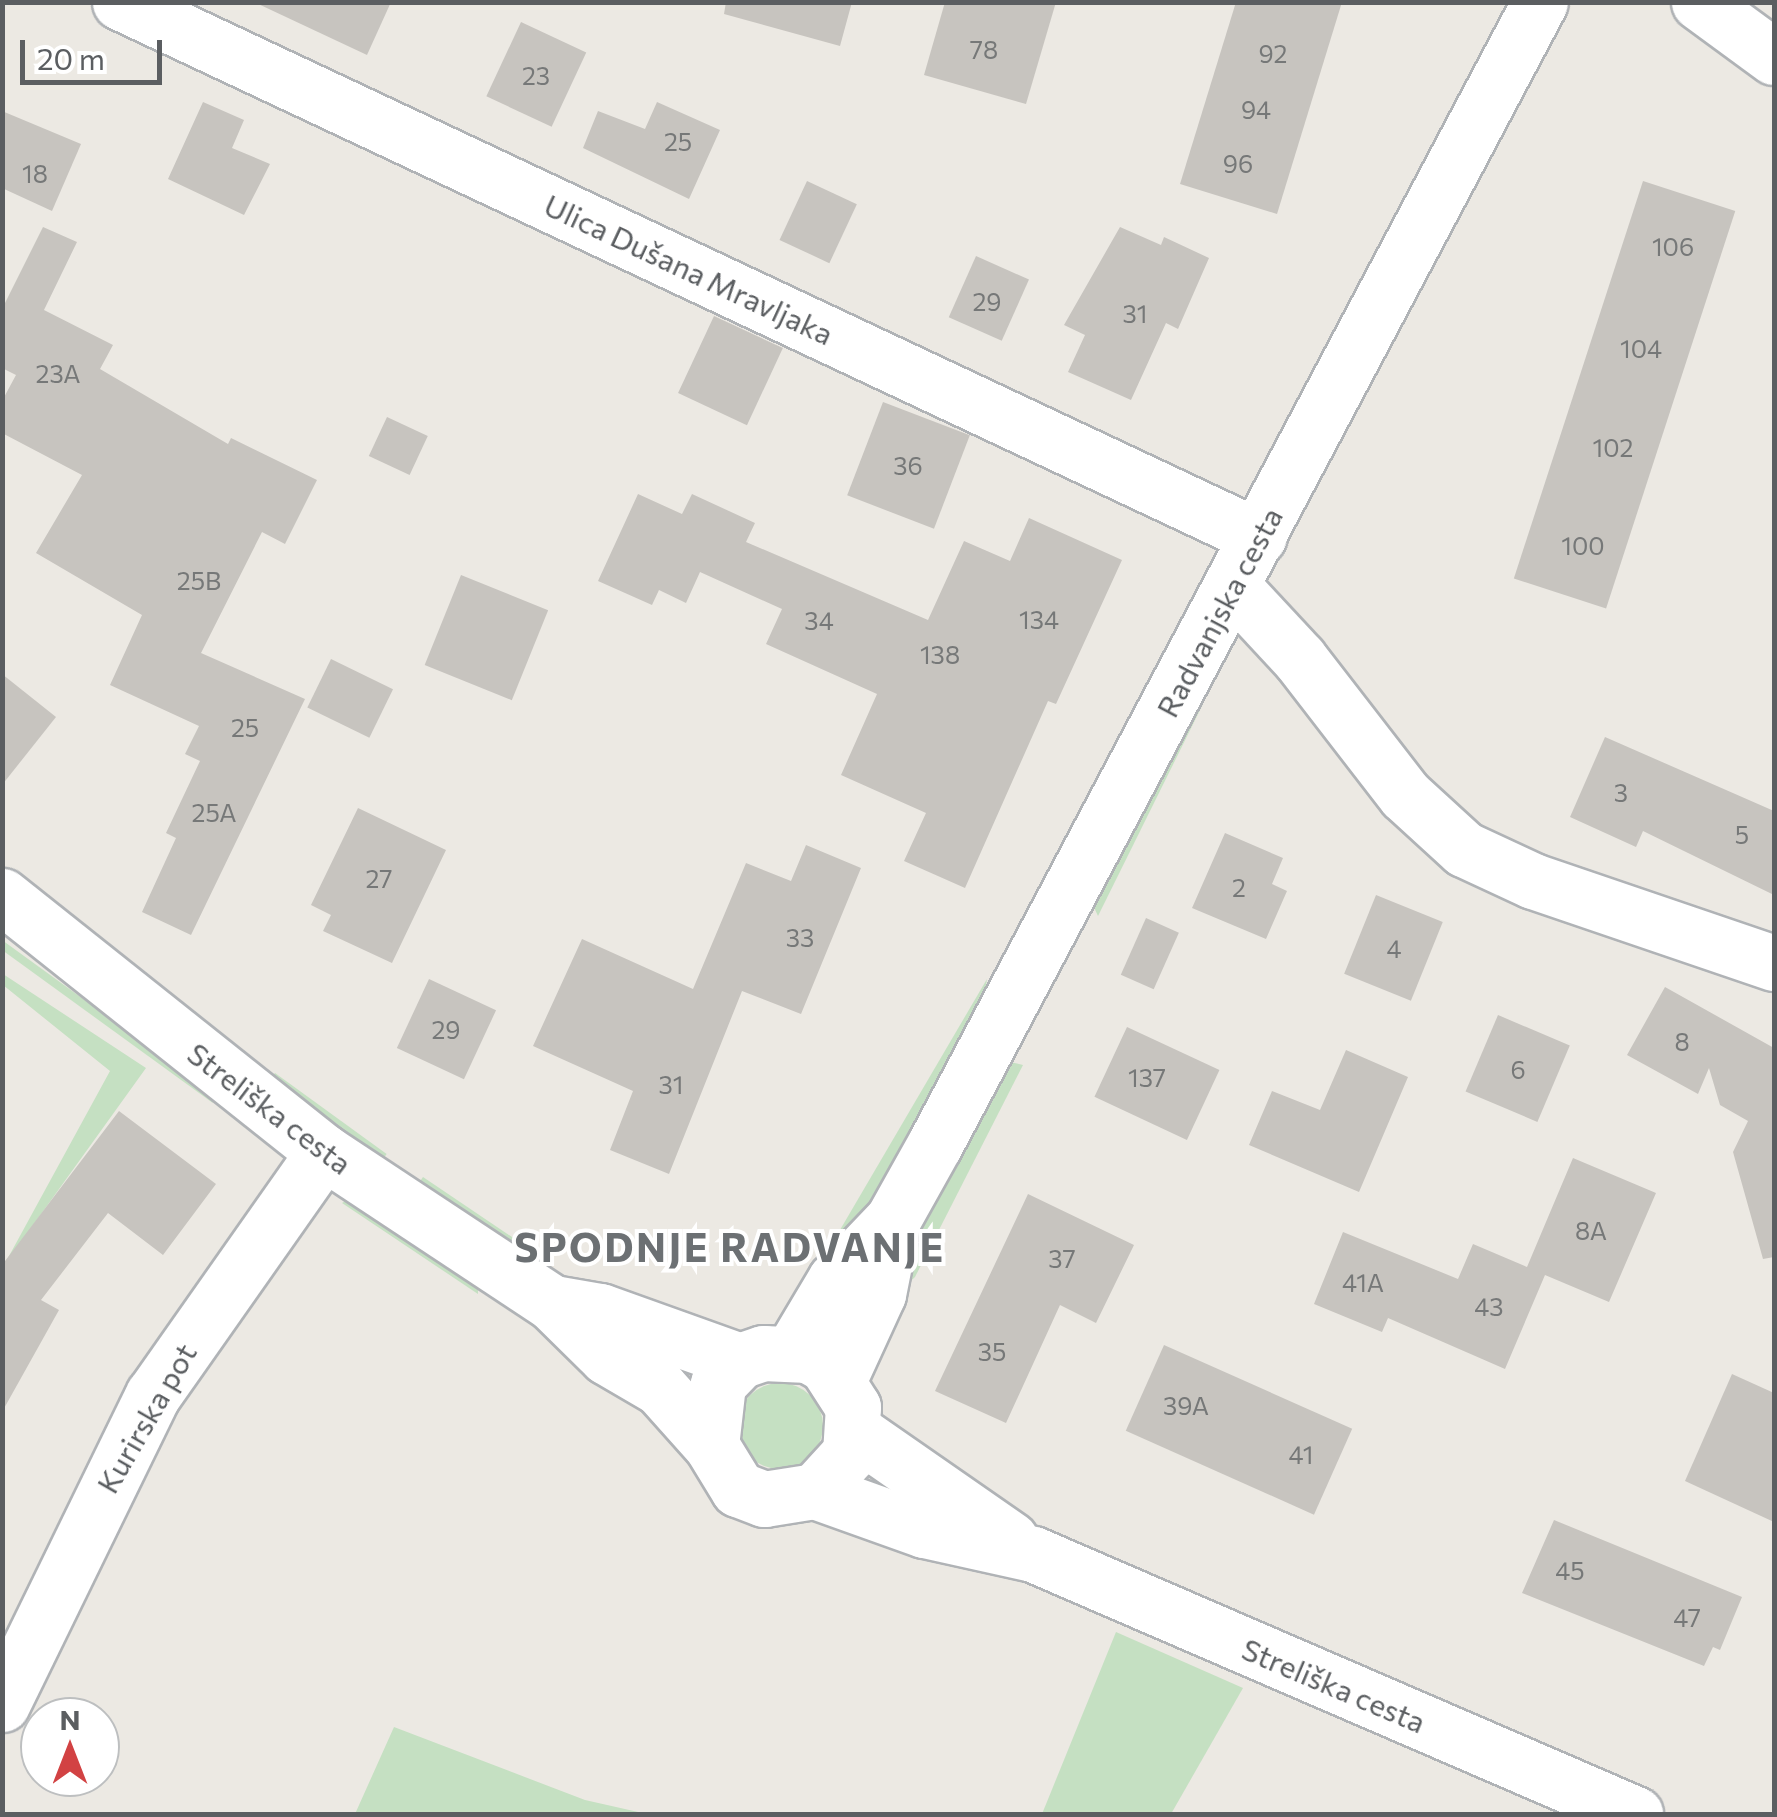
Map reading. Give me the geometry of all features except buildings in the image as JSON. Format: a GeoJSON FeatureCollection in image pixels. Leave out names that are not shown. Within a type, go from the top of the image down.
{"type":"FeatureCollection","features":[{"type":"Feature","properties":{"kind":"street","name":"Ulica Dušana Mravljaka"},"geometry":{"type":"LineString","coordinates":[[120,2],[1258,537]]}},
{"type":"Feature","properties":{"kind":"street","name":"Radvanjska cesta"},"geometry":{"type":"LineString","coordinates":[[766,1356],[892,1218],[1233,587],[1540,2]]}},
{"type":"Feature","properties":{"kind":"street"},"geometry":{"type":"LineString","coordinates":[[1699,2],[1774,57]]}},
{"type":"Feature","properties":{"kind":"street"},"geometry":{"type":"LineString","coordinates":[[1233,587],[1299,658],[1405,795],[1464,848],[1532,881],[1774,963]]}},
{"type":"Feature","properties":{"kind":"street","name":"Streliška cesta"},"geometry":{"type":"LineString","coordinates":[[2,896],[324,1152],[551,1302],[607,1357],[660,1388],[712,1445],[738,1489],[764,1499],[816,1490],[924,1530],[1034,1554]]}},
{"type":"Feature","properties":{"kind":"street","name":"Kurirska pot"},"geometry":{"type":"LineString","coordinates":[[2,1704],[153,1395],[324,1152]]}},
{"type":"Feature","properties":{"kind":"street","name":"Radvanjska cesta"},"geometry":{"type":"LineString","coordinates":[[839,1379],[878,1294],[892,1218]]}},
{"type":"Feature","properties":{"kind":"street","name":"Streliška cesta"},"geometry":{"type":"LineString","coordinates":[[551,1302],[600,1311],[766,1356],[826,1365],[839,1379]]}},
{"type":"Feature","properties":{"kind":"street"},"geometry":{"type":"LineString","coordinates":[[712,1445],[718,1384],[766,1356]]}},
{"type":"Feature","properties":{"kind":"street"},"geometry":{"type":"LineString","coordinates":[[816,1490],[850,1453],[856,1432],[854,1407],[839,1379]]}},
{"type":"Feature","properties":{"kind":"street","name":"Streliška cesta"},"geometry":{"type":"LineString","coordinates":[[856,1432],[1034,1554],[1634,1814]]}},
{"type":"Feature","properties":{"kind":"green space"},"geometry":{"type":"Polygon","coordinates":[[[1199,701],[1203,704],[1098,916],[1091,901],[1199,701]]]}},
{"type":"Feature","properties":{"kind":"green space"},"geometry":{"type":"Polygon","coordinates":[[[2,940],[217,1096],[212,1103],[2,950],[2,940]]]}},
{"type":"Feature","properties":{"kind":"green space"},"geometry":{"type":"Polygon","coordinates":[[[3,974],[146,1068],[3,1267],[110,1071],[3,985],[3,974]]]}},
{"type":"Feature","properties":{"kind":"green space"},"geometry":{"type":"Polygon","coordinates":[[[987,979],[982,1011],[857,1226],[830,1247],[987,979]]]}},
{"type":"Feature","properties":{"kind":"green space"},"geometry":{"type":"Polygon","coordinates":[[[1006,1061],[1023,1065],[915,1277],[903,1288],[910,1252],[1006,1061]]]}},
{"type":"Feature","properties":{"kind":"green space"},"geometry":{"type":"Polygon","coordinates":[[[275,1073],[387,1154],[380,1164],[268,1083],[275,1073]]]}},
{"type":"Feature","properties":{"kind":"green space"},"geometry":{"type":"Polygon","coordinates":[[[423,1177],[515,1239],[509,1248],[417,1186],[423,1177]]]}},
{"type":"Feature","properties":{"kind":"green space"},"geometry":{"type":"Polygon","coordinates":[[[347,1200],[478,1282],[478,1294],[342,1203],[347,1200]]]}},
{"type":"Feature","properties":{"kind":"green space"},"geometry":{"type":"Polygon","coordinates":[[[780,1383],[810,1396],[823,1426],[810,1456],[780,1469],[750,1456],[737,1426],[750,1396],[780,1383]]]}},
{"type":"Feature","properties":{"kind":"green space"},"geometry":{"type":"Polygon","coordinates":[[[1116,1632],[1243,1688],[1171,1814],[1042,1814],[1116,1632]]]}},
{"type":"Feature","properties":{"kind":"green space"},"geometry":{"type":"Polygon","coordinates":[[[394,1727],[585,1800],[647,1814],[355,1814],[394,1727]]]}},
{"type":"Feature","properties":{"kind":"district","name":"SPODNJE RADVANJE"},"geometry":{"type":"Point","coordinates":[730,1246]}}]}
